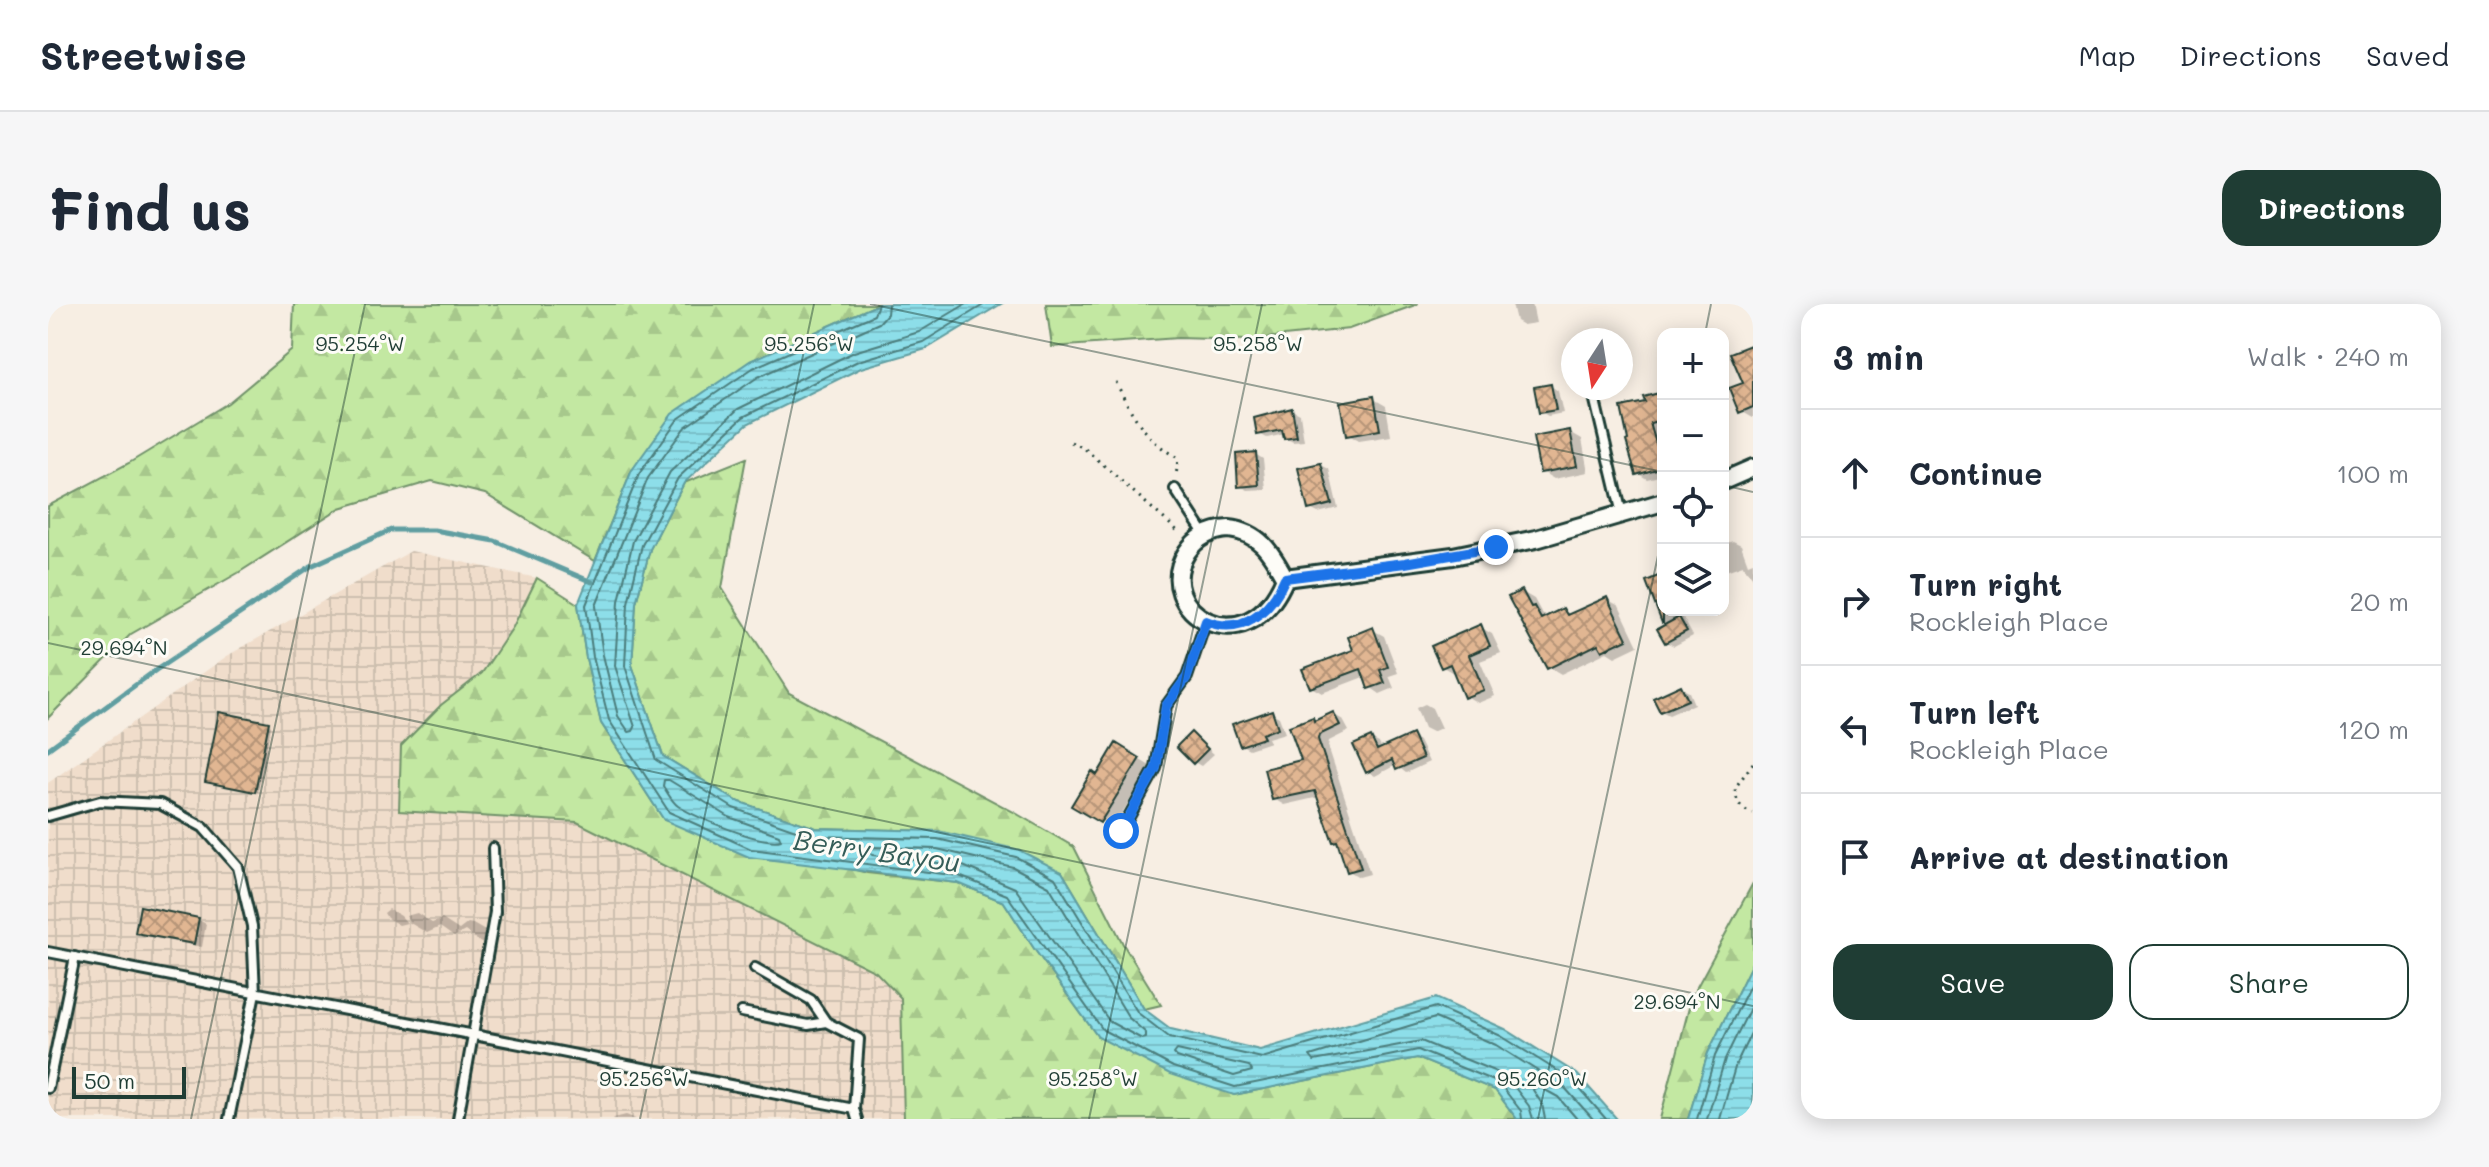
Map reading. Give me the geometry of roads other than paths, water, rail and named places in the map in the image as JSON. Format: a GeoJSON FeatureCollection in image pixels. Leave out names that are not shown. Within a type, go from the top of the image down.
{"type":"FeatureCollection","features":[{"type":"Feature","properties":{"kind":"street"},"geometry":{"type":"LineString","coordinates":[[1729,478],[1753,468]]}},
{"type":"Feature","properties":{"kind":"street"},"geometry":{"type":"LineString","coordinates":[[1285,578],[1453,556],[1536,539],[1657,504]]}},
{"type":"Feature","properties":{"kind":"street"},"geometry":{"type":"LineString","coordinates":[[1229,529],[1256,537],[1263,543],[1285,578],[1273,599],[1248,622],[1230,627],[1206,621],[1191,609],[1181,590],[1180,579],[1183,559],[1200,539],[1229,529]]}},
{"type":"Feature","properties":{"kind":"lane"},"geometry":{"type":"LineString","coordinates":[[1595,400],[1622,514]]}},
{"type":"Feature","properties":{"kind":"lane"},"geometry":{"type":"LineString","coordinates":[[1175,489],[1200,539]]}},
{"type":"Feature","properties":{"kind":"lane"},"geometry":{"type":"LineString","coordinates":[[1121,831],[1156,768],[1166,706],[1187,677],[1206,621]]}},
{"type":"Feature","properties":{"kind":"lane"},"geometry":{"type":"LineString","coordinates":[[48,816],[100,801],[160,804],[203,827],[238,867],[252,926],[255,993],[229,1119]]}},
{"type":"Feature","properties":{"kind":"lane"},"geometry":{"type":"LineString","coordinates":[[458,1119],[495,912],[493,848]]}},
{"type":"Feature","properties":{"kind":"lane"},"geometry":{"type":"LineString","coordinates":[[48,952],[854,1109]]}},
{"type":"Feature","properties":{"kind":"lane"},"geometry":{"type":"LineString","coordinates":[[48,1088],[75,957]]}},
{"type":"Feature","properties":{"kind":"lane"},"geometry":{"type":"LineString","coordinates":[[755,968],[811,1000],[826,1022],[859,1039],[854,1109],[857,1119]]}},
{"type":"Feature","properties":{"kind":"lane"},"geometry":{"type":"LineString","coordinates":[[742,1012],[808,1025],[826,1022]]}},
{"type":"Feature","properties":{"kind":"water","name":"Berry Bayou"},"geometry":{"type":"Polygon","coordinates":[[[879,304],[1001,304],[926,349],[861,368],[747,424],[684,483],[650,549],[636,603],[632,665],[663,756],[737,801],[816,828],[938,831],[1019,850],[1062,872],[1144,1009],[1171,1029],[1260,1050],[1436,998],[1505,1029],[1577,1074],[1617,1119],[1517,1119],[1495,1090],[1417,1058],[1234,1095],[1170,1074],[1098,1037],[1004,902],[958,883],[749,857],[664,820],[601,723],[578,604],[632,470],[672,414],[750,361],[879,304]]]}},
{"type":"Feature","properties":{"kind":"water"},"geometry":{"type":"Polygon","coordinates":[[[1753,961],[1753,1119],[1688,1119],[1708,1053],[1753,961]]]}},
{"type":"Feature","properties":{"kind":"waterway"},"geometry":{"type":"LineString","coordinates":[[48,749],[156,670],[311,566],[391,530],[434,530],[495,541],[592,582]]}}]}
